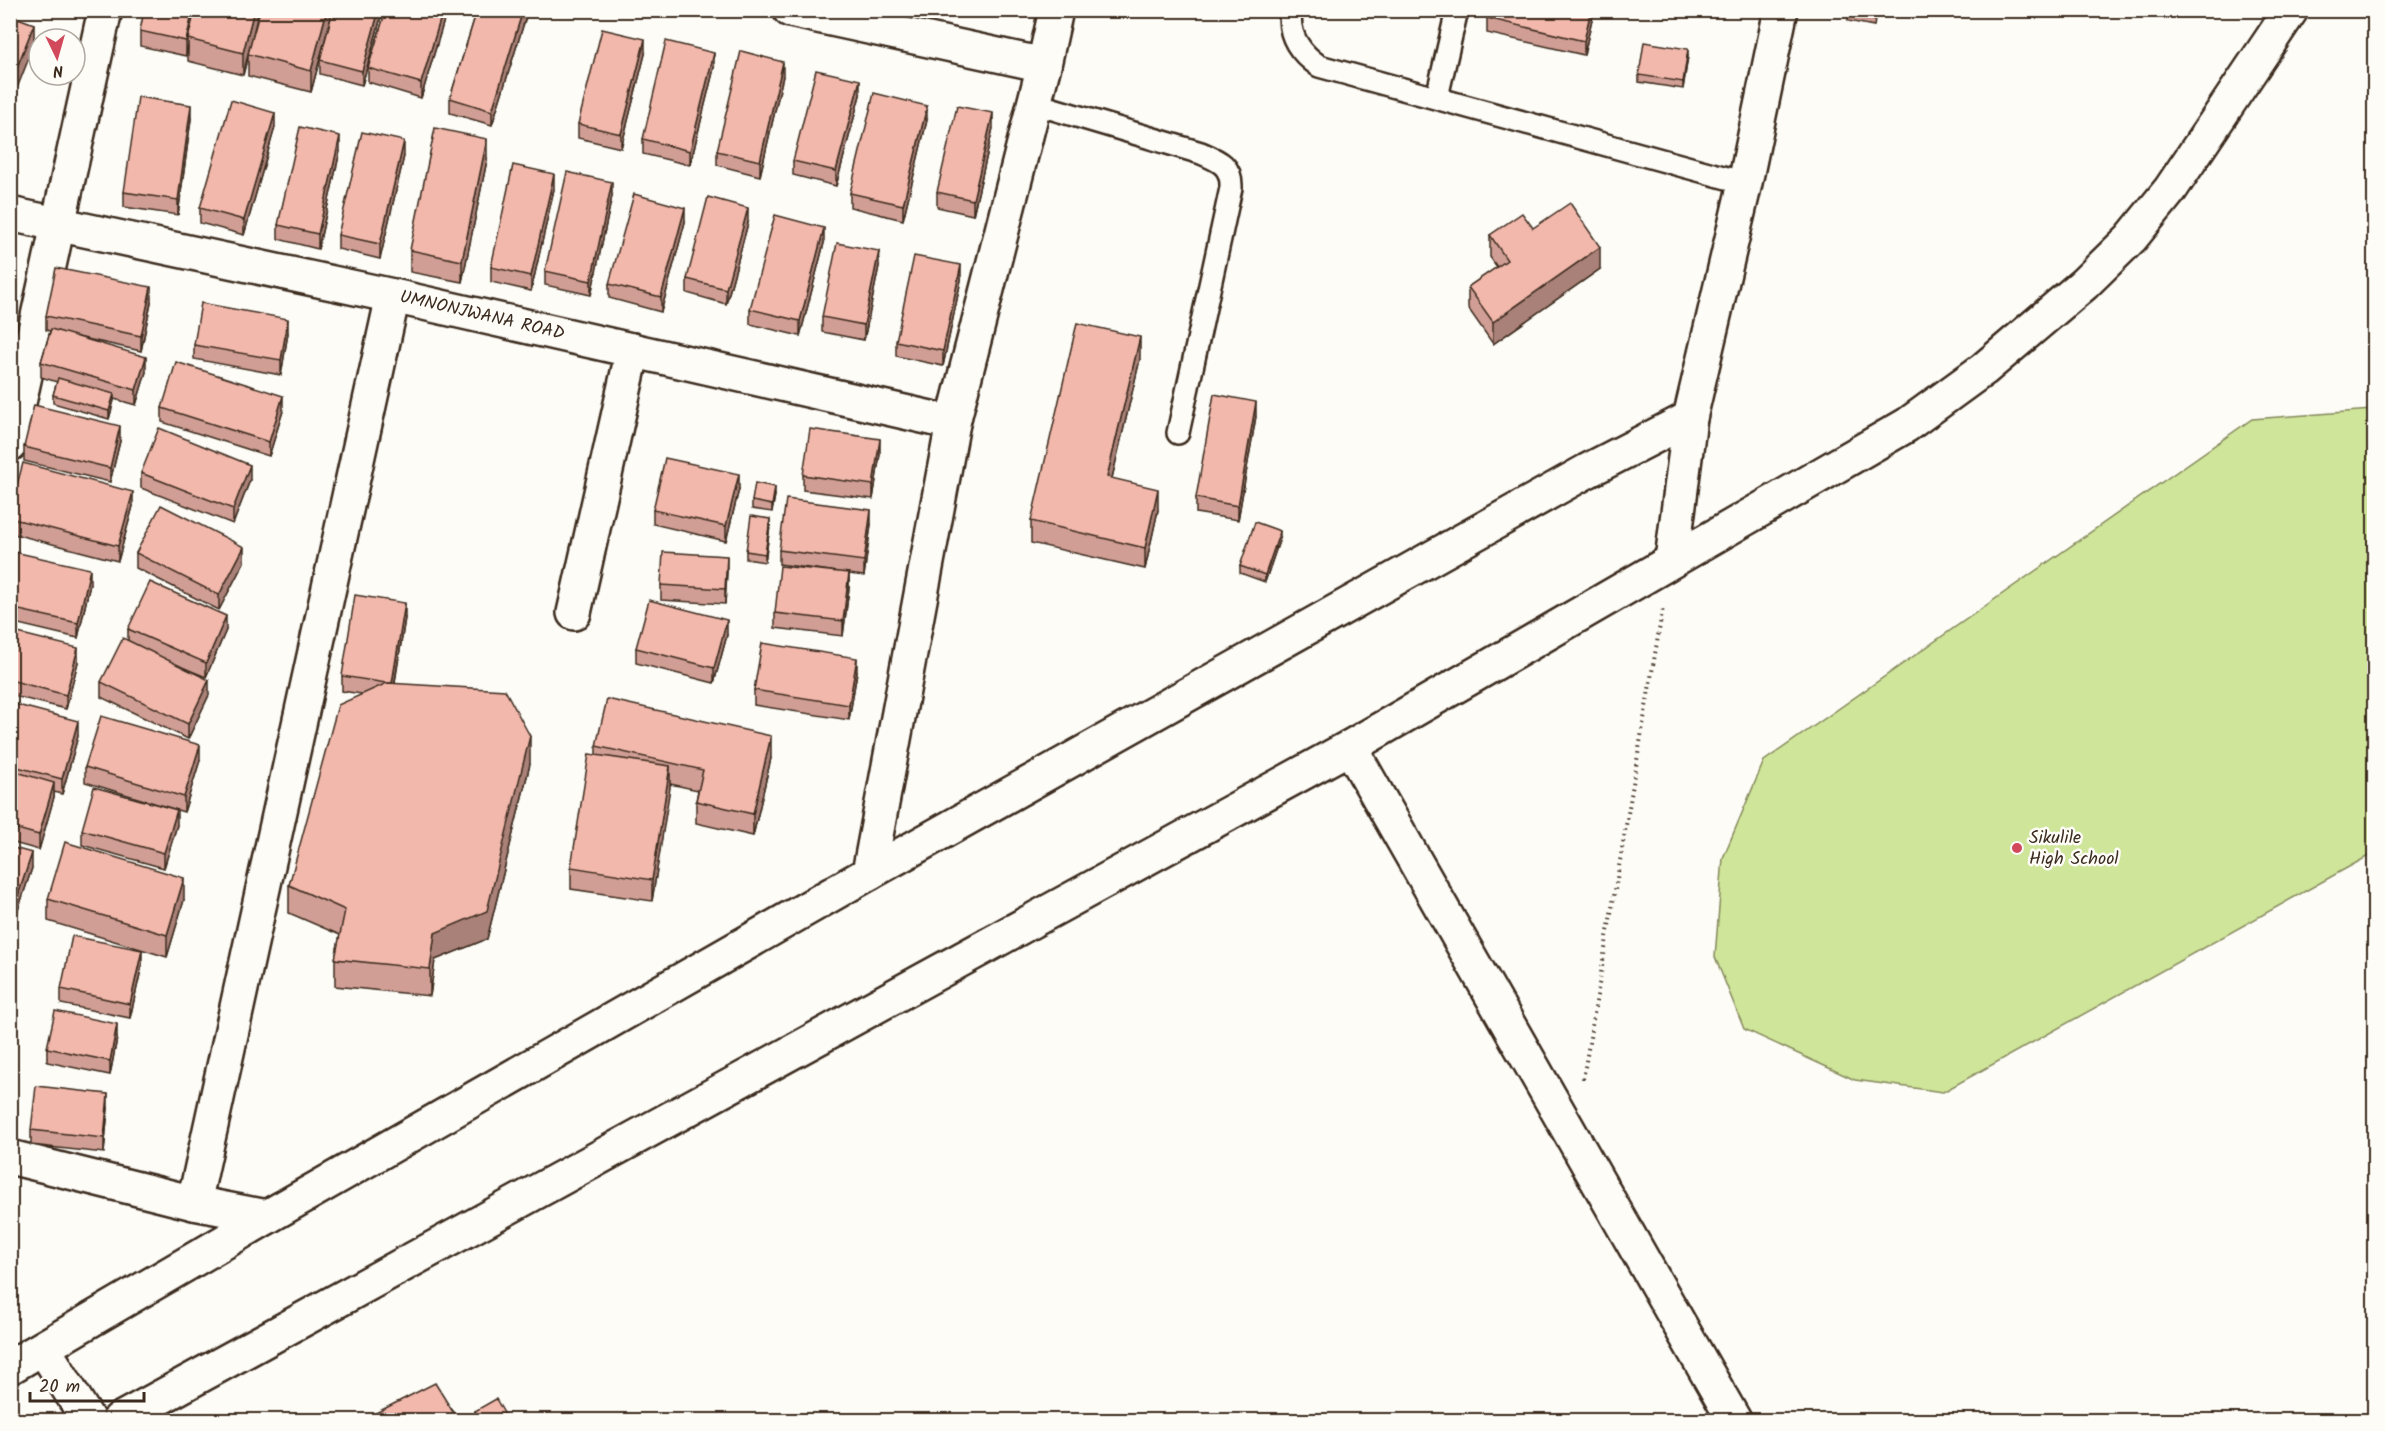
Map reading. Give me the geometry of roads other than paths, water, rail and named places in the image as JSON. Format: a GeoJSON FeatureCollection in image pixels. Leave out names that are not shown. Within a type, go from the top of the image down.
{"type":"FeatureCollection","features":[{"type":"Feature","properties":{"kind":"street"},"geometry":{"type":"LineString","coordinates":[[10,444],[105,10]]}},
{"type":"Feature","properties":{"kind":"street"},"geometry":{"type":"LineString","coordinates":[[790,10],[1044,65]]}},
{"type":"Feature","properties":{"kind":"street"},"geometry":{"type":"LineString","coordinates":[[869,873],[953,423],[1056,10]]}},
{"type":"Feature","properties":{"kind":"street"},"geometry":{"type":"LineString","coordinates":[[1672,560],[1690,418],[1745,183],[1781,10]]}},
{"type":"Feature","properties":{"kind":"street"},"geometry":{"type":"LineString","coordinates":[[119,1420],[1350,747],[1907,425],[1984,369],[2084,284],[2131,238],[2170,190],[2291,10]]}},
{"type":"Feature","properties":{"kind":"street","name":"UMNONJWANA ROAD"},"geometry":{"type":"LineString","coordinates":[[10,214],[393,296],[953,423]]}},
{"type":"Feature","properties":{"kind":"street"},"geometry":{"type":"LineString","coordinates":[[194,1203],[393,296]]}},
{"type":"Feature","properties":{"kind":"street"},"geometry":{"type":"LineString","coordinates":[[574,613],[633,350]]}},
{"type":"Feature","properties":{"kind":"street"},"geometry":{"type":"LineString","coordinates":[[10,1367],[267,1217],[869,873],[1587,471],[1690,418]]}},
{"type":"Feature","properties":{"kind":"street"},"geometry":{"type":"LineString","coordinates":[[1350,747],[1734,1420]]}},
{"type":"Feature","properties":{"kind":"street"},"geometry":{"type":"LineString","coordinates":[[10,1157],[194,1203],[267,1217]]}},
{"type":"Feature","properties":{"kind":"street"},"geometry":{"type":"LineString","coordinates":[[44,1349],[88,1420]]}},
{"type":"Feature","properties":{"kind":"lane"},"geometry":{"type":"LineString","coordinates":[[1291,10],[1289,23],[1299,48],[1319,66],[1745,183]]}},
{"type":"Feature","properties":{"kind":"lane"},"geometry":{"type":"LineString","coordinates":[[1437,98],[1457,10]]}},
{"type":"Feature","properties":{"kind":"lane"},"geometry":{"type":"LineString","coordinates":[[1033,104],[1201,153],[1224,163],[1229,170],[1232,188],[1178,433]]}},
{"type":"Feature","properties":{"kind":"place","name":"Sikulile High School"},"geometry":{"type":"Point","coordinates":[2017,848]}}]}
